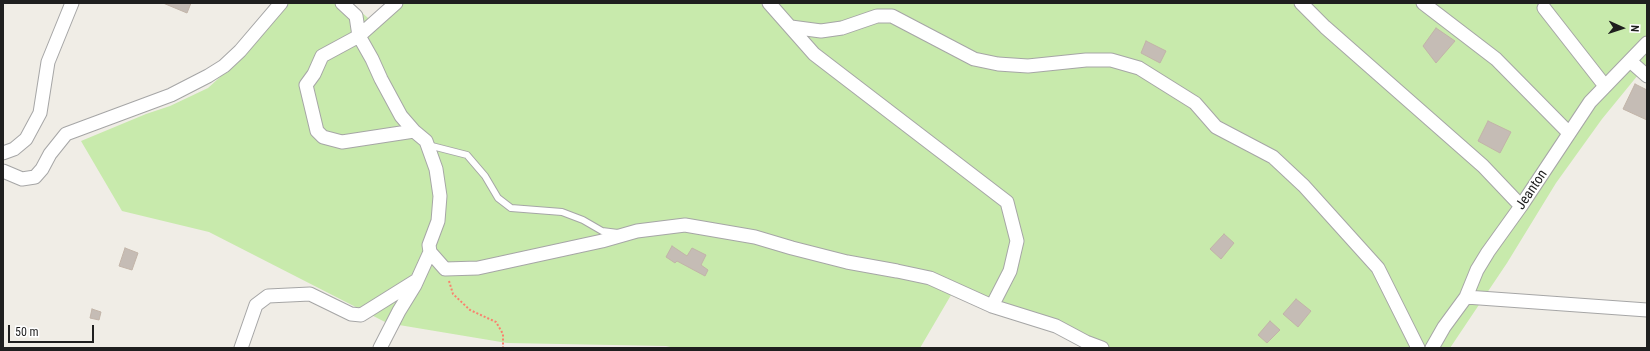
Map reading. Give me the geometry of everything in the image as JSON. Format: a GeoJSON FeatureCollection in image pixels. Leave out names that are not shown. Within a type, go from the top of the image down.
{"type":"FeatureCollection","features":[{"type":"Feature","properties":{"kind":"street"},"geometry":{"type":"LineString","coordinates":[[3,153],[14,149],[26,139],[40,113],[48,62],[72,3]]}},
{"type":"Feature","properties":{"kind":"street"},"geometry":{"type":"LineString","coordinates":[[3,171],[22,179],[35,177],[66,134],[171,95],[208,76],[224,66],[240,51],[281,3]]}},
{"type":"Feature","properties":{"kind":"street"},"geometry":{"type":"LineString","coordinates":[[342,3],[356,16],[359,36],[372,59],[380,80],[401,116],[414,131],[426,141],[436,170],[440,196],[438,220],[429,246],[430,252],[445,269],[478,268],[637,232],[685,225],[755,237],[847,262],[930,278],[992,306],[1056,326],[1086,342],[1102,348]]}},
{"type":"Feature","properties":{"kind":"street"},"geometry":{"type":"LineString","coordinates":[[396,3],[359,36],[322,56],[314,74],[306,85],[317,131],[323,137],[342,142],[414,131]]}},
{"type":"Feature","properties":{"kind":"street"},"geometry":{"type":"LineString","coordinates":[[769,3],[814,54],[1007,202],[1017,241],[1010,271],[992,306]]}},
{"type":"Feature","properties":{"kind":"street"},"geometry":{"type":"LineString","coordinates":[[1301,3],[1324,27],[1483,166],[1521,206]]}},
{"type":"Feature","properties":{"kind":"street"},"geometry":{"type":"LineString","coordinates":[[1423,3],[1496,59],[1570,133]]}},
{"type":"Feature","properties":{"kind":"street"},"geometry":{"type":"LineString","coordinates":[[1544,8],[1605,86]]}},
{"type":"Feature","properties":{"kind":"street"},"geometry":{"type":"LineString","coordinates":[[791,28],[821,31],[842,28],[877,16],[892,16],[974,59],[998,64],[1028,66],[1086,60],[1111,60],[1139,68],[1195,103],[1216,127],[1273,157],[1304,186],[1378,268],[1418,348]]}},
{"type":"Feature","properties":{"kind":"street","name":"Jeanton"},"geometry":{"type":"LineString","coordinates":[[1432,348],[1444,327],[1466,297],[1477,270],[1590,102],[1647,43]]}},
{"type":"Feature","properties":{"kind":"street"},"geometry":{"type":"LineString","coordinates":[[1630,61],[1647,76]]}},
{"type":"Feature","properties":{"kind":"street"},"geometry":{"type":"LineString","coordinates":[[380,348],[399,311],[418,280],[430,252]]}},
{"type":"Feature","properties":{"kind":"street"},"geometry":{"type":"LineString","coordinates":[[241,348],[256,305],[268,296],[310,294],[351,314],[361,315],[418,280]]}},
{"type":"Feature","properties":{"kind":"street"},"geometry":{"type":"LineString","coordinates":[[1466,297],[1647,310]]}},
{"type":"Feature","properties":{"kind":"lane"},"geometry":{"type":"LineString","coordinates":[[427,145],[467,155],[485,176],[498,198],[511,208],[562,212],[583,220],[602,231],[624,235]]}},
{"type":"Feature","properties":{"kind":"path"},"geometry":{"type":"LineString","coordinates":[[445,269],[453,294],[470,310],[496,322],[503,334],[503,348]]}},
{"type":"Feature","properties":{"kind":"green space"},"geometry":{"type":"Polygon","coordinates":[[[287,3],[351,3],[376,25],[401,3],[1647,3],[1647,64],[1602,119],[1556,183],[1507,263],[1450,348],[1091,348],[1066,336],[954,290],[920,348],[675,348],[666,346],[507,343],[387,323],[209,232],[122,211],[81,141],[146,114],[170,106],[208,88],[230,68],[287,3]]]}},
{"type":"Feature","properties":{"kind":"building"},"geometry":{"type":"Polygon","coordinates":[[[163,3],[191,3],[187,13],[163,3]]]}},
{"type":"Feature","properties":{"kind":"building"},"geometry":{"type":"Polygon","coordinates":[[[1436,28],[1455,41],[1436,63],[1423,46],[1436,28]]]}},
{"type":"Feature","properties":{"kind":"building"},"geometry":{"type":"Polygon","coordinates":[[[1146,41],[1166,51],[1160,63],[1141,53],[1146,41]]]}},
{"type":"Feature","properties":{"kind":"building"},"geometry":{"type":"Polygon","coordinates":[[[1635,84],[1647,90],[1647,120],[1623,109],[1635,84]]]}},
{"type":"Feature","properties":{"kind":"building"},"geometry":{"type":"Polygon","coordinates":[[[1488,121],[1511,132],[1500,153],[1478,141],[1488,121]]]}},
{"type":"Feature","properties":{"kind":"building"},"geometry":{"type":"Polygon","coordinates":[[[1224,234],[1234,243],[1221,259],[1210,249],[1224,234]]]}},
{"type":"Feature","properties":{"kind":"building"},"geometry":{"type":"Polygon","coordinates":[[[672,246],[687,256],[692,248],[706,255],[701,265],[708,270],[705,276],[677,261],[675,263],[666,257],[672,246]]]}},
{"type":"Feature","properties":{"kind":"building"},"geometry":{"type":"Polygon","coordinates":[[[125,248],[138,253],[132,270],[119,266],[125,248]]]}},
{"type":"Feature","properties":{"kind":"building"},"geometry":{"type":"Polygon","coordinates":[[[1296,299],[1311,311],[1298,327],[1283,314],[1296,299]]]}},
{"type":"Feature","properties":{"kind":"building"},"geometry":{"type":"Polygon","coordinates":[[[92,309],[101,312],[99,320],[90,318],[92,309]]]}},
{"type":"Feature","properties":{"kind":"building"},"geometry":{"type":"Polygon","coordinates":[[[1270,321],[1280,330],[1267,343],[1258,335],[1270,321]]]}}]}
